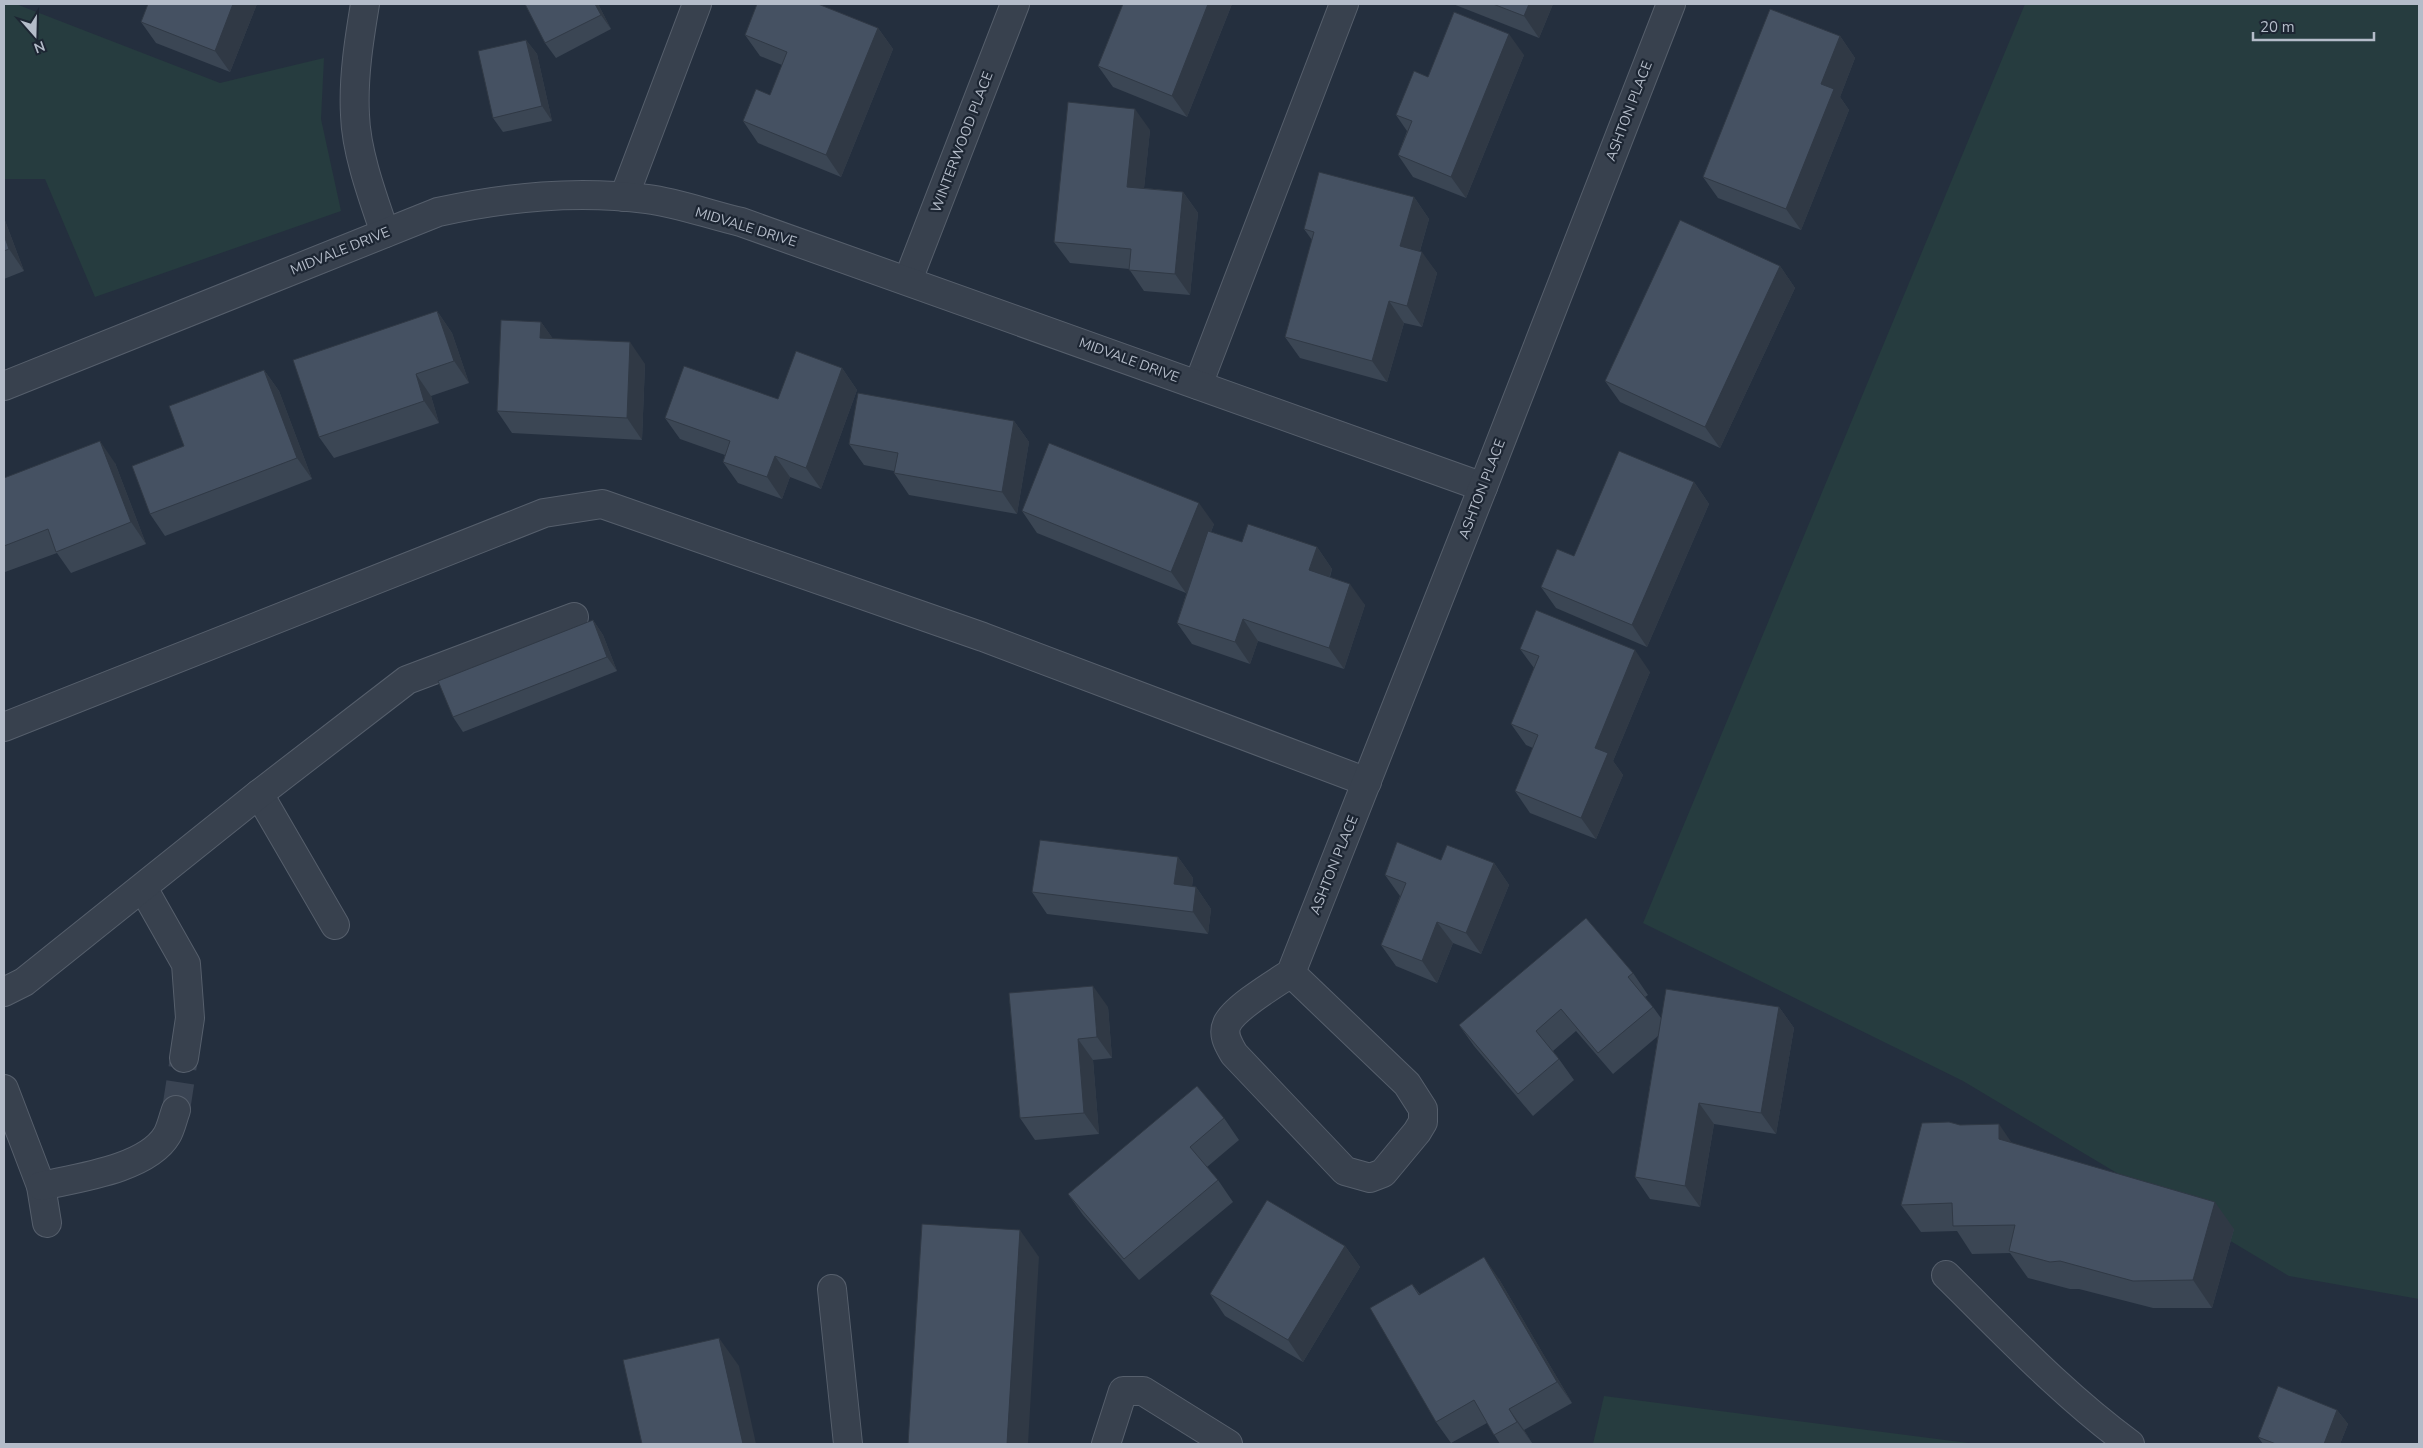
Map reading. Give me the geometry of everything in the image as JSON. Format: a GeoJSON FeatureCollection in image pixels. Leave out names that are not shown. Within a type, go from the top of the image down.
{"type":"FeatureCollection","features":[{"type":"Feature","properties":{"kind":"street"},"geometry":{"type":"LineString","coordinates":[[365,4],[357,56],[354,116],[366,178],[385,234]]}},
{"type":"Feature","properties":{"kind":"street"},"geometry":{"type":"LineString","coordinates":[[624,197],[697,4]]}},
{"type":"Feature","properties":{"kind":"street","name":"WINTERWOOD PLACE"},"geometry":{"type":"LineString","coordinates":[[908,280],[1015,4]]}},
{"type":"Feature","properties":{"kind":"street"},"geometry":{"type":"LineString","coordinates":[[1198,384],[1344,4]]}},
{"type":"Feature","properties":{"kind":"street","name":"ASHTON PLACE"},"geometry":{"type":"LineString","coordinates":[[1291,973],[1671,4]]}},
{"type":"Feature","properties":{"kind":"street","name":"MIDVALE DRIVE"},"geometry":{"type":"LineString","coordinates":[[4,386],[438,212],[490,201],[543,195],[596,194],[650,200],[741,222],[908,280],[1483,487]]}},
{"type":"Feature","properties":{"kind":"street"},"geometry":{"type":"LineString","coordinates":[[4,727],[544,513],[602,504],[982,637],[1367,782]]}},
{"type":"Feature","properties":{"kind":"street"},"geometry":{"type":"LineString","coordinates":[[4,992],[24,982],[259,794],[408,680],[574,617]]}},
{"type":"Feature","properties":{"kind":"street"},"geometry":{"type":"LineString","coordinates":[[259,794],[335,925]]}},
{"type":"Feature","properties":{"kind":"street"},"geometry":{"type":"LineString","coordinates":[[143,888],[186,964],[190,1018],[184,1058]]}},
{"type":"Feature","properties":{"kind":"street"},"geometry":{"type":"LineString","coordinates":[[1291,973],[1407,1084],[1423,1110],[1423,1122],[1417,1132],[1383,1174],[1370,1178],[1345,1171],[1234,1054],[1225,1038],[1227,1024],[1255,996],[1291,973]]}},
{"type":"Feature","properties":{"kind":"street"},"geometry":{"type":"LineString","coordinates":[[4,1089],[42,1186],[47,1223]]}},
{"type":"Feature","properties":{"kind":"street"},"geometry":{"type":"LineString","coordinates":[[42,1186],[119,1169],[146,1155],[166,1136],[176,1110]]}},
{"type":"Feature","properties":{"kind":"street"},"geometry":{"type":"LineString","coordinates":[[1946,1275],[2031,1358],[2108,1428],[2130,1444]]}},
{"type":"Feature","properties":{"kind":"street"},"geometry":{"type":"LineString","coordinates":[[832,1289],[848,1444]]}},
{"type":"Feature","properties":{"kind":"street"},"geometry":{"type":"LineString","coordinates":[[1106,1444],[1124,1391],[1143,1390],[1228,1444]]}},
{"type":"Feature","properties":{"kind":"green space"},"geometry":{"type":"Polygon","coordinates":[[[4,4],[16,4],[220,83],[324,58],[321,119],[341,211],[95,297],[45,179],[4,179],[4,4]]]}},
{"type":"Feature","properties":{"kind":"green space"},"geometry":{"type":"Polygon","coordinates":[[[2025,4],[2419,4],[2419,1299],[2289,1276],[1963,1081],[1643,923],[2025,4]]]}},
{"type":"Feature","properties":{"kind":"green space"},"geometry":{"type":"Polygon","coordinates":[[[1604,1396],[1976,1444],[1593,1444],[1604,1396]]]}},
{"type":"Feature","properties":{"kind":"building"},"geometry":{"type":"Polygon","coordinates":[[[148,4],[233,4],[215,51],[141,22],[148,4]]]}},
{"type":"Feature","properties":{"kind":"building"},"geometry":{"type":"Polygon","coordinates":[[[525,4],[595,4],[601,15],[545,43],[525,4]]]}},
{"type":"Feature","properties":{"kind":"building"},"geometry":{"type":"Polygon","coordinates":[[[757,4],[818,4],[878,28],[826,155],[743,121],[756,89],[770,95],[787,52],[745,35],[757,4]]]}},
{"type":"Feature","properties":{"kind":"building"},"geometry":{"type":"Polygon","coordinates":[[[1123,4],[1208,4],[1172,96],[1098,66],[1123,4]]]}},
{"type":"Feature","properties":{"kind":"building"},"geometry":{"type":"Polygon","coordinates":[[[1493,4],[1529,4],[1524,16],[1493,4]]]}},
{"type":"Feature","properties":{"kind":"building"},"geometry":{"type":"Polygon","coordinates":[[[1770,9],[1840,36],[1821,84],[1834,89],[1786,209],[1703,177],[1770,9]]]}},
{"type":"Feature","properties":{"kind":"building"},"geometry":{"type":"Polygon","coordinates":[[[1454,12],[1509,34],[1451,177],[1398,155],[1412,121],[1396,115],[1414,71],[1428,77],[1454,12]]]}},
{"type":"Feature","properties":{"kind":"building"},"geometry":{"type":"Polygon","coordinates":[[[526,40],[542,106],[493,118],[478,51],[526,40]]]}},
{"type":"Feature","properties":{"kind":"building"},"geometry":{"type":"Polygon","coordinates":[[[1068,102],[1135,109],[1127,187],[1183,192],[1175,274],[1129,270],[1131,249],[1054,242],[1068,102]]]}},
{"type":"Feature","properties":{"kind":"building"},"geometry":{"type":"Polygon","coordinates":[[[1319,172],[1414,197],[1400,246],[1422,252],[1407,306],[1389,301],[1372,361],[1285,337],[1314,232],[1304,229],[1319,172]]]}},
{"type":"Feature","properties":{"kind":"building"},"geometry":{"type":"Polygon","coordinates":[[[1680,220],[1780,266],[1705,427],[1605,381],[1680,220]]]}},
{"type":"Feature","properties":{"kind":"building"},"geometry":{"type":"Polygon","coordinates":[[[4,235],[9,249],[4,251],[4,235]]]}},
{"type":"Feature","properties":{"kind":"building"},"geometry":{"type":"Polygon","coordinates":[[[437,311],[454,361],[416,374],[424,401],[319,437],[293,360],[437,311]]]}},
{"type":"Feature","properties":{"kind":"building"},"geometry":{"type":"Polygon","coordinates":[[[501,320],[541,322],[540,338],[630,342],[627,418],[497,411],[501,320]]]}},
{"type":"Feature","properties":{"kind":"building"},"geometry":{"type":"Polygon","coordinates":[[[796,351],[842,368],[806,468],[775,456],[767,477],[723,462],[730,441],[665,418],[684,366],[778,399],[796,351]]]}},
{"type":"Feature","properties":{"kind":"building"},"geometry":{"type":"Polygon","coordinates":[[[264,370],[297,458],[150,514],[132,466],[184,446],[169,406],[264,370]]]}},
{"type":"Feature","properties":{"kind":"building"},"geometry":{"type":"Polygon","coordinates":[[[858,393],[1014,421],[1002,492],[894,473],[898,453],[849,444],[858,393]]]}},
{"type":"Feature","properties":{"kind":"building"},"geometry":{"type":"Polygon","coordinates":[[[100,441],[131,522],[56,552],[48,529],[4,546],[4,478],[100,441]]]}},
{"type":"Feature","properties":{"kind":"building"},"geometry":{"type":"Polygon","coordinates":[[[1049,443],[1199,503],[1171,572],[1022,511],[1049,443]]]}},
{"type":"Feature","properties":{"kind":"building"},"geometry":{"type":"Polygon","coordinates":[[[1619,451],[1694,482],[1632,625],[1541,587],[1557,549],[1574,556],[1619,451]]]}},
{"type":"Feature","properties":{"kind":"building"},"geometry":{"type":"Polygon","coordinates":[[[1248,524],[1317,547],[1309,570],[1350,584],[1329,648],[1243,619],[1235,642],[1177,623],[1208,531],[1242,542],[1248,524]]]}},
{"type":"Feature","properties":{"kind":"building"},"geometry":{"type":"Polygon","coordinates":[[[1536,610],[1635,650],[1595,748],[1608,753],[1581,818],[1515,791],[1538,735],[1511,724],[1539,656],[1520,649],[1536,610]]]}},
{"type":"Feature","properties":{"kind":"building"},"geometry":{"type":"Polygon","coordinates":[[[593,620],[607,657],[453,717],[438,681],[593,620]]]}},
{"type":"Feature","properties":{"kind":"building"},"geometry":{"type":"Polygon","coordinates":[[[1040,840],[1178,857],[1174,884],[1196,887],[1193,912],[1032,892],[1040,840]]]}},
{"type":"Feature","properties":{"kind":"building"},"geometry":{"type":"Polygon","coordinates":[[[1397,842],[1441,860],[1447,845],[1494,863],[1466,933],[1437,922],[1422,961],[1381,945],[1406,883],[1385,875],[1397,842]]]}},
{"type":"Feature","properties":{"kind":"building"},"geometry":{"type":"Polygon","coordinates":[[[1586,918],[1633,973],[1628,977],[1653,1007],[1598,1053],[1561,1009],[1536,1031],[1559,1059],[1518,1094],[1459,1025],[1586,918]]]}},
{"type":"Feature","properties":{"kind":"building"},"geometry":{"type":"Polygon","coordinates":[[[1093,986],[1097,1037],[1078,1039],[1084,1113],[1020,1118],[1009,993],[1093,986]]]}},
{"type":"Feature","properties":{"kind":"building"},"geometry":{"type":"Polygon","coordinates":[[[1666,989],[1779,1007],[1761,1113],[1699,1103],[1685,1186],[1635,1177],[1666,989]]]}},
{"type":"Feature","properties":{"kind":"building"},"geometry":{"type":"Polygon","coordinates":[[[1197,1086],[1224,1118],[1190,1147],[1218,1180],[1124,1259],[1068,1194],[1197,1086]]]}},
{"type":"Feature","properties":{"kind":"building"},"geometry":{"type":"Polygon","coordinates":[[[1949,1122],[1960,1125],[1999,1124],[1999,1139],[2215,1202],[2193,1280],[2133,1281],[2060,1261],[2050,1262],[2009,1251],[2015,1225],[1953,1226],[1952,1203],[1901,1205],[1922,1123],[1949,1122]]]}},
{"type":"Feature","properties":{"kind":"building"},"geometry":{"type":"Polygon","coordinates":[[[1267,1200],[1345,1246],[1288,1340],[1210,1294],[1267,1200]]]}},
{"type":"Feature","properties":{"kind":"building"},"geometry":{"type":"Polygon","coordinates":[[[922,1224],[1020,1230],[1007,1444],[908,1444],[922,1224]]]}},
{"type":"Feature","properties":{"kind":"building"},"geometry":{"type":"Polygon","coordinates":[[[1484,1257],[1557,1382],[1509,1409],[1517,1422],[1494,1435],[1474,1400],[1436,1422],[1370,1308],[1412,1284],[1419,1295],[1484,1257]]]}},
{"type":"Feature","properties":{"kind":"building"},"geometry":{"type":"Polygon","coordinates":[[[719,1338],[743,1444],[642,1444],[623,1360],[719,1338]]]}},
{"type":"Feature","properties":{"kind":"building"},"geometry":{"type":"Polygon","coordinates":[[[2278,1386],[2337,1410],[2324,1444],[2276,1444],[2258,1437],[2278,1386]]]}},
{"type":"Feature","properties":{"kind":"tunnel"},"geometry":{"type":"LineString","coordinates":[[176,1110],[184,1058]]}}]}
